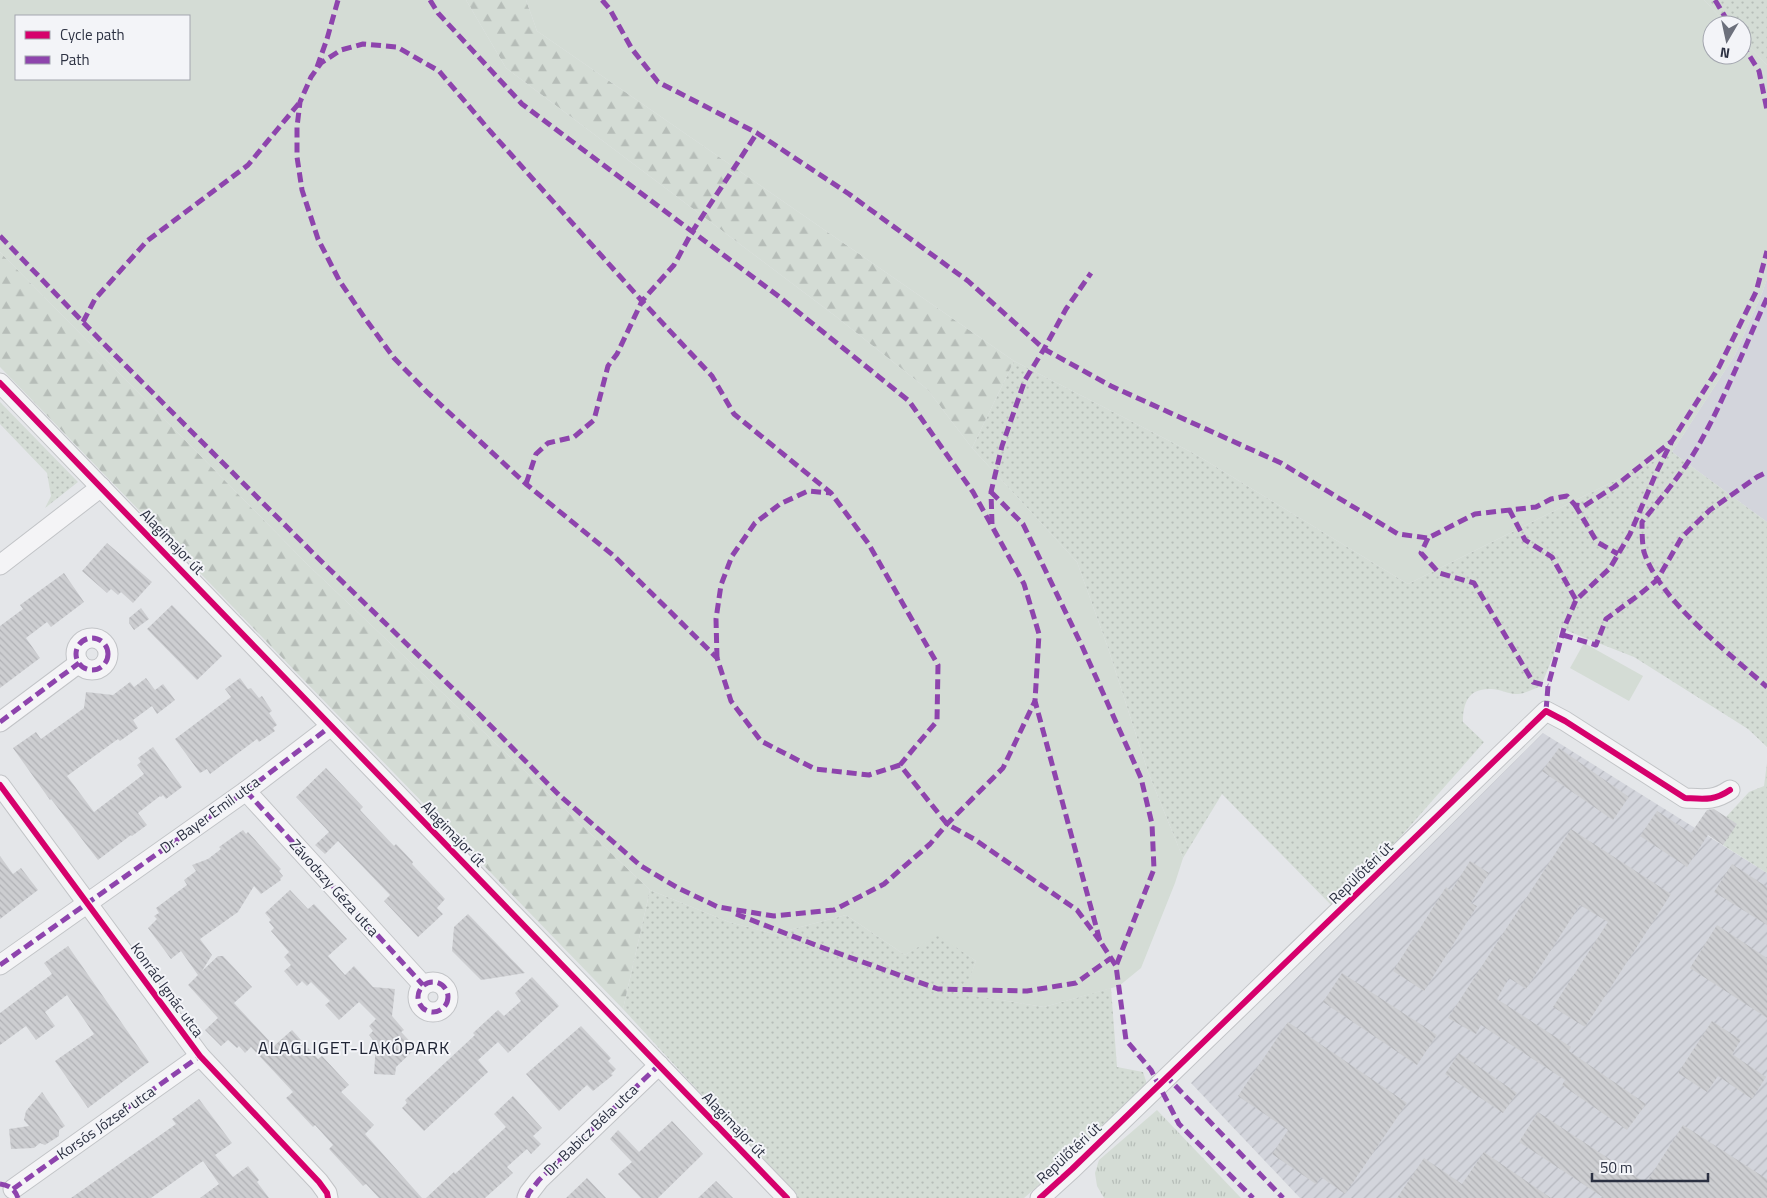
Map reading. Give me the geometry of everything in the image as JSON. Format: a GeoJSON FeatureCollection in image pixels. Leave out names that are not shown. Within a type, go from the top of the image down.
{"type":"FeatureCollection","features":[{"type":"Feature","properties":{"kind":"street","name":"Alagimajor út"},"geometry":{"type":"LineString","coordinates":[[0,383],[787,1198]]}},
{"type":"Feature","properties":{"kind":"street"},"geometry":{"type":"LineString","coordinates":[[0,565],[101,487]]}},
{"type":"Feature","properties":{"kind":"street"},"geometry":{"type":"LineString","coordinates":[[0,722],[79,663]]}},
{"type":"Feature","properties":{"kind":"street","name":"Repülőtéri út"},"geometry":{"type":"LineString","coordinates":[[1040,1198],[1546,711],[1565,721],[1685,798],[1704,800],[1718,798],[1730,790]]}},
{"type":"Feature","properties":{"kind":"street","name":"Dr. Bayer Emil utca"},"geometry":{"type":"LineString","coordinates":[[0,965],[246,791],[331,726]]}},
{"type":"Feature","properties":{"kind":"street","name":"Konrád Ignác utca"},"geometry":{"type":"LineString","coordinates":[[0,785],[200,1056],[319,1182],[327,1193],[328,1198]]}},
{"type":"Feature","properties":{"kind":"street","name":"Závodszy Géza utca"},"geometry":{"type":"LineString","coordinates":[[246,791],[423,985]]}},
{"type":"Feature","properties":{"kind":"street","name":"Korsós József utca"},"geometry":{"type":"LineString","coordinates":[[10,1190],[200,1056]]}},
{"type":"Feature","properties":{"kind":"street","name":"Dr. Babicz Béla utca"},"geometry":{"type":"LineString","coordinates":[[527,1198],[539,1180],[659,1065]]}},
{"type":"Feature","properties":{"kind":"shaded area"},"geometry":{"type":"Polygon","coordinates":[[[1767,279],[1767,522],[1672,452],[1735,355],[1767,279]]]}},
{"type":"Feature","properties":{"kind":"shaded area"},"geometry":{"type":"Polygon","coordinates":[[[1543,733],[1767,873],[1767,1198],[1300,1198],[1191,1083],[1543,733]]]}},
{"type":"Feature","properties":{"kind":"green space"},"geometry":{"type":"Polygon","coordinates":[[[0,0],[466,0],[506,68],[834,315],[927,389],[972,448],[1077,562],[1108,648],[1148,772],[1183,858],[1141,968],[1119,986],[1044,1007],[963,994],[976,961],[938,935],[905,955],[846,915],[774,934],[729,922],[650,890],[308,565],[0,252],[0,0]]]}},
{"type":"Feature","properties":{"kind":"green space"},"geometry":{"type":"Polygon","coordinates":[[[466,0],[526,0],[537,31],[1014,361],[972,448],[927,389],[834,315],[506,68],[466,0]]]}},
{"type":"Feature","properties":{"kind":"green space"},"geometry":{"type":"Polygon","coordinates":[[[526,0],[1704,0],[1718,15],[1702,15],[1702,65],[1752,65],[1752,49],[1767,65],[1767,279],[1735,355],[1672,452],[1408,584],[1195,454],[1014,361],[537,31],[526,0]]]}},
{"type":"Feature","properties":{"kind":"green space"},"geometry":{"type":"Polygon","coordinates":[[[1704,0],[1767,0],[1767,65],[1752,49],[1752,15],[1718,15],[1704,0]]]}},
{"type":"Feature","properties":{"kind":"green space"},"geometry":{"type":"Polygon","coordinates":[[[0,252],[308,565],[650,890],[623,1009],[0,367],[0,252]]]}},
{"type":"Feature","properties":{"kind":"green space"},"geometry":{"type":"Polygon","coordinates":[[[1014,361],[1195,454],[1408,584],[1672,452],[1767,522],[1767,747],[1748,729],[1634,657],[1560,628],[1554,654],[1541,686],[1518,694],[1494,689],[1483,689],[1472,694],[1464,708],[1463,722],[1484,742],[1336,910],[1222,794],[1183,858],[1148,772],[1108,648],[1077,562],[972,448],[1014,361]]]}},
{"type":"Feature","properties":{"kind":"green space"},"geometry":{"type":"Polygon","coordinates":[[[0,402],[78,482],[45,508],[51,496],[47,473],[0,424],[0,402]]]}},
{"type":"Feature","properties":{"kind":"green space"},"geometry":{"type":"Polygon","coordinates":[[[1584,643],[1643,676],[1629,701],[1570,668],[1584,643]]]}},
{"type":"Feature","properties":{"kind":"green space"},"geometry":{"type":"Polygon","coordinates":[[[1767,763],[1767,873],[1723,845],[1736,824],[1726,817],[1749,792],[1764,786],[1767,763]]]}},
{"type":"Feature","properties":{"kind":"green space"},"geometry":{"type":"Polygon","coordinates":[[[650,890],[729,922],[774,934],[846,915],[905,955],[938,934],[976,961],[964,994],[1044,1007],[1111,988],[1117,1067],[1143,1072],[1149,1090],[1024,1198],[797,1198],[623,1009],[650,890]]]}},
{"type":"Feature","properties":{"kind":"green space"},"geometry":{"type":"Polygon","coordinates":[[[1157,1110],[1241,1198],[1104,1198],[1097,1186],[1095,1173],[1099,1160],[1157,1110]]]}},
{"type":"Feature","properties":{"kind":"building"},"geometry":{"type":"Polygon","coordinates":[[[107,543],[152,582],[133,603],[121,592],[118,595],[111,589],[107,593],[82,571],[107,543]]]}},
{"type":"Feature","properties":{"kind":"building"},"geometry":{"type":"Polygon","coordinates":[[[64,573],[84,602],[51,627],[47,622],[26,638],[40,658],[0,688],[0,626],[23,609],[20,605],[64,573]]]}},
{"type":"Feature","properties":{"kind":"building"},"geometry":{"type":"Polygon","coordinates":[[[172,605],[222,656],[197,680],[147,629],[172,605]]]}},
{"type":"Feature","properties":{"kind":"building"},"geometry":{"type":"Polygon","coordinates":[[[141,608],[149,619],[134,630],[129,623],[129,618],[141,608]]]}},
{"type":"Feature","properties":{"kind":"building"},"geometry":{"type":"Polygon","coordinates":[[[146,678],[155,690],[163,684],[175,700],[157,714],[152,706],[133,720],[138,728],[120,741],[118,739],[67,776],[94,812],[144,774],[137,765],[141,762],[138,758],[153,747],[182,787],[166,799],[163,795],[160,796],[138,813],[147,825],[98,860],[50,800],[13,748],[36,732],[41,739],[84,708],[86,692],[113,695],[130,682],[134,687],[146,678]]]}},
{"type":"Feature","properties":{"kind":"building"},"geometry":{"type":"Polygon","coordinates":[[[240,678],[248,689],[251,688],[259,698],[262,696],[272,711],[269,713],[277,725],[273,728],[275,731],[259,742],[257,739],[210,774],[207,769],[200,773],[175,739],[231,697],[225,689],[240,678]]]}},
{"type":"Feature","properties":{"kind":"building"},"geometry":{"type":"Polygon","coordinates":[[[1559,748],[1629,797],[1613,820],[1542,771],[1559,748]]]}},
{"type":"Feature","properties":{"kind":"building"},"geometry":{"type":"Polygon","coordinates":[[[326,768],[363,807],[360,810],[394,846],[396,844],[445,899],[437,908],[443,914],[418,937],[384,901],[390,895],[338,841],[325,854],[315,845],[329,832],[296,797],[326,768]]]}},
{"type":"Feature","properties":{"kind":"building"},"geometry":{"type":"Polygon","coordinates":[[[1714,809],[1737,824],[1723,845],[1708,835],[1687,867],[1640,836],[1657,811],[1691,833],[1707,810],[1714,809]]]}},
{"type":"Feature","properties":{"kind":"building"},"geometry":{"type":"Polygon","coordinates":[[[1571,829],[1671,894],[1585,1027],[1553,1007],[1608,922],[1580,905],[1526,989],[1509,978],[1497,999],[1571,1047],[1569,1051],[1646,1104],[1627,1130],[1562,1085],[1565,1080],[1481,1025],[1476,1034],[1448,1018],[1571,829]]]}},
{"type":"Feature","properties":{"kind":"building"},"geometry":{"type":"Polygon","coordinates":[[[243,830],[246,834],[248,832],[281,869],[279,871],[283,876],[281,880],[261,894],[254,886],[238,912],[200,939],[212,955],[202,971],[218,956],[223,956],[252,987],[234,1003],[274,1046],[292,1030],[318,1059],[322,1056],[349,1085],[341,1092],[374,1125],[365,1134],[422,1198],[379,1198],[366,1184],[363,1186],[329,1149],[333,1145],[286,1098],[293,1092],[251,1047],[245,1053],[239,1046],[237,1048],[228,1040],[221,1046],[205,1030],[218,1018],[188,985],[198,975],[181,951],[171,959],[148,928],[157,919],[154,916],[159,913],[156,908],[187,885],[184,880],[196,871],[192,865],[208,859],[221,849],[219,847],[243,830]]]}},
{"type":"Feature","properties":{"kind":"building"},"geometry":{"type":"Polygon","coordinates":[[[0,856],[13,874],[21,868],[38,890],[0,919],[0,856]]]}},
{"type":"Feature","properties":{"kind":"building"},"geometry":{"type":"Polygon","coordinates":[[[1470,861],[1489,873],[1471,903],[1477,906],[1424,991],[1393,971],[1446,887],[1451,891],[1470,861]]]}},
{"type":"Feature","properties":{"kind":"building"},"geometry":{"type":"Polygon","coordinates":[[[1732,864],[1767,887],[1767,925],[1714,892],[1732,864]]]}},
{"type":"Feature","properties":{"kind":"building"},"geometry":{"type":"Polygon","coordinates":[[[290,890],[308,909],[314,904],[347,939],[328,956],[345,975],[354,966],[373,987],[395,989],[392,1016],[404,1030],[401,1032],[416,1048],[396,1067],[395,1075],[374,1074],[376,1044],[369,1035],[373,1031],[369,1026],[376,1019],[359,1002],[339,1020],[325,1005],[330,1001],[311,982],[307,986],[302,981],[297,986],[284,971],[291,965],[284,957],[289,952],[271,931],[274,928],[269,922],[271,920],[265,913],[290,890]]]}},
{"type":"Feature","properties":{"kind":"building"},"geometry":{"type":"Polygon","coordinates":[[[468,914],[525,973],[481,980],[452,951],[454,927],[468,914]]]}},
{"type":"Feature","properties":{"kind":"building"},"geometry":{"type":"Polygon","coordinates":[[[1717,925],[1767,958],[1767,1018],[1690,968],[1717,925]]]}},
{"type":"Feature","properties":{"kind":"building"},"geometry":{"type":"Polygon","coordinates":[[[68,946],[149,1062],[88,1108],[55,1061],[94,1034],[67,995],[45,1012],[55,1026],[36,1040],[26,1026],[0,1045],[0,1013],[52,974],[44,963],[68,946]]]}},
{"type":"Feature","properties":{"kind":"building"},"geometry":{"type":"Polygon","coordinates":[[[1342,973],[1437,1035],[1417,1065],[1323,1002],[1342,973]]]}},
{"type":"Feature","properties":{"kind":"building"},"geometry":{"type":"Polygon","coordinates":[[[532,977],[559,1006],[508,1053],[498,1042],[478,1060],[488,1072],[424,1131],[402,1108],[407,1103],[405,1100],[475,1035],[473,1033],[498,1010],[504,1016],[521,1001],[515,993],[532,977]]]}},
{"type":"Feature","properties":{"kind":"building"},"geometry":{"type":"Polygon","coordinates":[[[1712,1021],[1741,1040],[1732,1054],[1766,1077],[1752,1099],[1718,1076],[1707,1092],[1678,1073],[1712,1021]]]}},
{"type":"Feature","properties":{"kind":"building"},"geometry":{"type":"Polygon","coordinates":[[[1288,1022],[1407,1103],[1345,1194],[1321,1177],[1316,1184],[1272,1154],[1288,1130],[1238,1096],[1288,1022]]]}},
{"type":"Feature","properties":{"kind":"building"},"geometry":{"type":"Polygon","coordinates":[[[581,1026],[611,1058],[608,1061],[616,1069],[611,1074],[613,1075],[593,1091],[587,1085],[559,1111],[526,1074],[581,1026]]]}},
{"type":"Feature","properties":{"kind":"building"},"geometry":{"type":"Polygon","coordinates":[[[1459,1053],[1517,1093],[1503,1113],[1445,1074],[1459,1053]]]}},
{"type":"Feature","properties":{"kind":"building"},"geometry":{"type":"Polygon","coordinates":[[[42,1092],[65,1126],[59,1130],[59,1136],[45,1145],[40,1143],[34,1148],[11,1149],[9,1129],[29,1126],[24,1120],[26,1111],[42,1092]]]}},
{"type":"Feature","properties":{"kind":"building"},"geometry":{"type":"Polygon","coordinates":[[[513,1096],[542,1128],[533,1136],[541,1144],[531,1154],[527,1149],[507,1167],[513,1173],[485,1198],[426,1198],[506,1127],[494,1114],[513,1096]]]}},
{"type":"Feature","properties":{"kind":"building"},"geometry":{"type":"Polygon","coordinates":[[[199,1099],[232,1143],[215,1155],[233,1177],[248,1166],[259,1180],[257,1182],[269,1198],[200,1198],[219,1184],[203,1161],[151,1198],[71,1198],[176,1124],[172,1119],[199,1099]]]}},
{"type":"Feature","properties":{"kind":"building"},"geometry":{"type":"Polygon","coordinates":[[[1538,1112],[1646,1183],[1683,1125],[1767,1179],[1767,1198],[1604,1198],[1519,1142],[1538,1112]]]}},
{"type":"Feature","properties":{"kind":"building"},"geometry":{"type":"Polygon","coordinates":[[[672,1121],[703,1154],[658,1198],[641,1198],[618,1174],[632,1162],[610,1139],[618,1130],[639,1152],[672,1121]]]}},
{"type":"Feature","properties":{"kind":"building"},"geometry":{"type":"Polygon","coordinates":[[[1484,1152],[1551,1198],[1397,1198],[1424,1158],[1462,1184],[1484,1152]]]}},
{"type":"Feature","properties":{"kind":"building"},"geometry":{"type":"Polygon","coordinates":[[[587,1178],[606,1198],[566,1198],[587,1178]]]}},
{"type":"Feature","properties":{"kind":"building"},"geometry":{"type":"Polygon","coordinates":[[[716,1181],[733,1198],[698,1198],[716,1181]]]}},
{"type":"Feature","properties":{"kind":"marked path"},"geometry":{"type":"LineString","coordinates":[[317,67],[338,0]]}},
{"type":"Feature","properties":{"kind":"marked path"},"geometry":{"type":"LineString","coordinates":[[430,0],[438,13],[522,104],[777,295],[909,401],[973,492],[1024,584],[1039,634],[1035,701],[1100,941],[1116,966],[1126,1040],[1151,1070],[1179,1124],[1253,1198]]}},
{"type":"Feature","properties":{"kind":"marked path"},"geometry":{"type":"LineString","coordinates":[[602,0],[609,8],[632,49],[658,82],[757,133],[849,194],[968,281],[1044,349],[1111,386],[1281,463],[1398,534],[1428,538],[1475,514],[1536,507],[1551,499],[1567,496],[1575,505],[1584,506],[1614,487],[1672,441]]}},
{"type":"Feature","properties":{"kind":"marked path"},"geometry":{"type":"LineString","coordinates":[[1715,0],[1724,15]]}},
{"type":"Feature","properties":{"kind":"marked path"},"geometry":{"type":"LineString","coordinates":[[900,765],[869,775],[815,769],[761,741],[731,701],[717,658],[614,556],[526,484],[427,392],[394,358],[339,280],[318,239],[302,190],[297,157],[297,127],[300,102],[311,77],[321,63],[341,50],[363,44],[397,47],[439,71],[642,301],[712,376],[734,414],[831,493],[868,543],[938,665],[937,721],[900,765],[947,824],[974,839],[1077,910],[1100,941]]}},
{"type":"Feature","properties":{"kind":"marked path"},"geometry":{"type":"LineString","coordinates":[[1752,60],[1759,71],[1767,110]]}},
{"type":"Feature","properties":{"kind":"marked path"},"geometry":{"type":"LineString","coordinates":[[83,322],[95,299],[147,241],[248,165],[300,102]]}},
{"type":"Feature","properties":{"kind":"marked path"},"geometry":{"type":"LineString","coordinates":[[526,484],[536,454],[548,443],[574,437],[594,420],[608,366],[617,354],[642,301],[674,265],[692,232],[757,133]]}},
{"type":"Feature","properties":{"kind":"marked path"},"geometry":{"type":"LineString","coordinates":[[0,236],[107,347],[559,795],[641,866],[678,888],[718,907],[774,916],[834,910],[884,884],[930,844],[947,824],[1003,768],[1035,701]]}},
{"type":"Feature","properties":{"kind":"marked path"},"geometry":{"type":"LineString","coordinates":[[1546,711],[1548,686],[1564,628],[1576,600],[1610,568],[1630,534],[1672,441],[1719,367],[1756,292],[1767,251]]}},
{"type":"Feature","properties":{"kind":"marked path"},"geometry":{"type":"LineString","coordinates":[[992,524],[991,492],[1002,446],[1025,380],[1066,309],[1091,273]]}},
{"type":"Feature","properties":{"kind":"marked path"},"geometry":{"type":"LineString","coordinates":[[1767,298],[1725,393],[1697,448],[1678,477],[1642,522],[1644,552],[1652,570],[1664,589],[1697,625],[1767,687]]}},
{"type":"Feature","properties":{"kind":"marked path"},"geometry":{"type":"LineString","coordinates":[[1563,635],[1596,645],[1606,619],[1657,580],[1682,537],[1710,510],[1767,472]]}},
{"type":"Feature","properties":{"kind":"marked path"},"geometry":{"type":"LineString","coordinates":[[717,658],[716,619],[721,585],[732,556],[755,523],[780,504],[808,491],[831,493]]}},
{"type":"Feature","properties":{"kind":"marked path"},"geometry":{"type":"LineString","coordinates":[[991,492],[1023,524],[1082,646],[1141,778],[1152,824],[1154,869],[1116,966]]}},
{"type":"Feature","properties":{"kind":"marked path"},"geometry":{"type":"LineString","coordinates":[[1575,505],[1597,542],[1618,554]]}},
{"type":"Feature","properties":{"kind":"marked path"},"geometry":{"type":"LineString","coordinates":[[1509,509],[1525,540],[1552,557],[1576,600]]}},
{"type":"Feature","properties":{"kind":"marked path"},"geometry":{"type":"LineString","coordinates":[[1428,538],[1421,553],[1439,573],[1474,583],[1533,682],[1548,686]]}},
{"type":"Feature","properties":{"kind":"marked path"},"geometry":{"type":"LineString","coordinates":[[92,638],[103,643],[108,654],[103,665],[92,670],[81,665],[76,654],[81,643],[92,638]]}},
{"type":"Feature","properties":{"kind":"marked path"},"geometry":{"type":"LineString","coordinates":[[0,722],[79,663]]}},
{"type":"Feature","properties":{"kind":"marked path"},"geometry":{"type":"LineString","coordinates":[[0,965],[246,791],[331,726]]}},
{"type":"Feature","properties":{"kind":"marked path"},"geometry":{"type":"LineString","coordinates":[[246,791],[423,985]]}},
{"type":"Feature","properties":{"kind":"marked path"},"geometry":{"type":"LineString","coordinates":[[736,914],[938,989],[1027,991],[1076,983],[1111,958]]}},
{"type":"Feature","properties":{"kind":"marked path"},"geometry":{"type":"LineString","coordinates":[[433,982],[444,986],[448,997],[444,1008],[433,1012],[422,1008],[418,997],[422,986],[433,982]]}},
{"type":"Feature","properties":{"kind":"marked path"},"geometry":{"type":"LineString","coordinates":[[13,1189],[200,1056]]}},
{"type":"Feature","properties":{"kind":"marked path"},"geometry":{"type":"LineString","coordinates":[[527,1198],[539,1180],[659,1065]]}},
{"type":"Feature","properties":{"kind":"marked path"},"geometry":{"type":"LineString","coordinates":[[1164,1076],[1283,1198]]}},
{"type":"Feature","properties":{"kind":"marked path"},"geometry":{"type":"LineString","coordinates":[[0,1184],[11,1188],[18,1198]]}},
{"type":"Feature","properties":{"kind":"cycle path"},"geometry":{"type":"LineString","coordinates":[[0,383],[787,1198]]}},
{"type":"Feature","properties":{"kind":"cycle path"},"geometry":{"type":"LineString","coordinates":[[1040,1198],[1546,711],[1565,721],[1685,798],[1714,798],[1730,790]]}},
{"type":"Feature","properties":{"kind":"cycle path"},"geometry":{"type":"LineString","coordinates":[[0,785],[200,1056],[319,1182],[327,1193],[328,1198]]}},
{"type":"Feature","properties":{"kind":"district","name":"ALAGLIGET-LAKÓPARK"},"geometry":{"type":"Point","coordinates":[354,1048]}}]}
